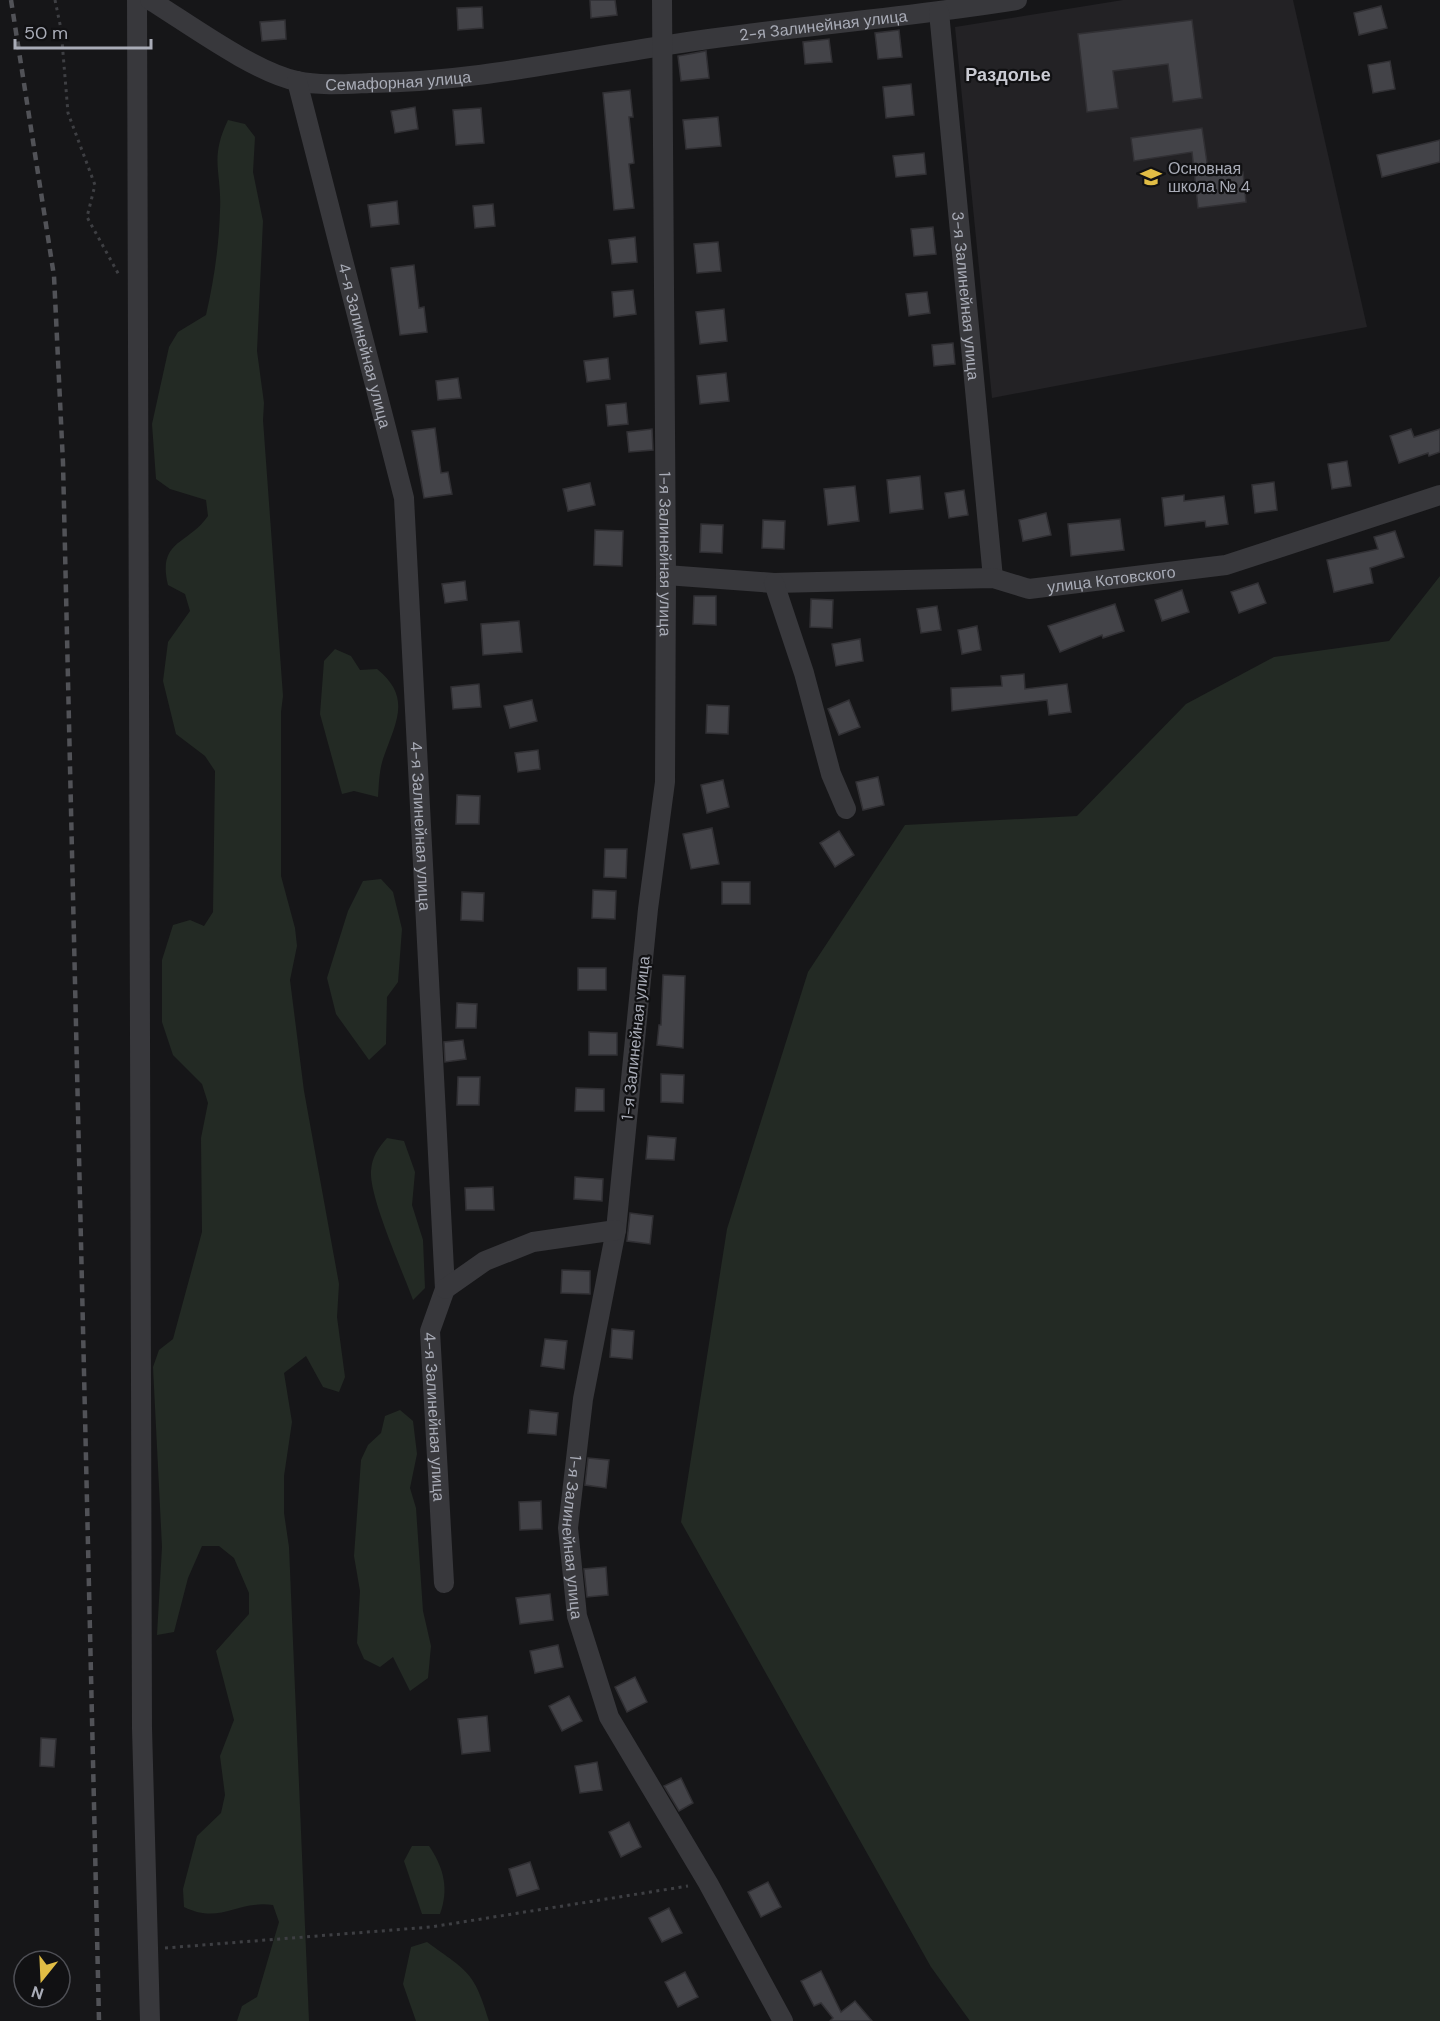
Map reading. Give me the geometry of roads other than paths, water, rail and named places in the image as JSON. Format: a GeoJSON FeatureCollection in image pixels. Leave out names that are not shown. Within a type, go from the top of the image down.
{"type":"FeatureCollection","features":[{"type":"Feature","properties":{"kind":"street"},"geometry":{"type":"LineString","coordinates":[[137,0],[142,1728],[150,2021]]}},
{"type":"Feature","properties":{"kind":"street","name":"Семафорная улица"},"geometry":{"type":"LineString","coordinates":[[150,0],[268,71],[297,81],[389,83],[490,75],[664,45]]}},
{"type":"Feature","properties":{"kind":"street","name":"1-я Залинейная улица"},"geometry":{"type":"LineString","coordinates":[[662,0],[664,45],[665,782],[648,909],[616,1230],[583,1399],[568,1528],[577,1616],[609,1717],[708,1883],[783,2021]]}},
{"type":"Feature","properties":{"kind":"street","name":"2-я Залинейная улица"},"geometry":{"type":"LineString","coordinates":[[664,45],[939,12],[1017,0]]}},
{"type":"Feature","properties":{"kind":"street","name":"3-я Залинейная улица"},"geometry":{"type":"LineString","coordinates":[[939,12],[993,578]]}},
{"type":"Feature","properties":{"kind":"street","name":"4-я Залинейная улица"},"geometry":{"type":"LineString","coordinates":[[297,81],[404,498],[445,1289],[430,1331],[444,1582]]}},
{"type":"Feature","properties":{"kind":"street","name":"улица Котовского"},"geometry":{"type":"LineString","coordinates":[[666,575],[774,583],[993,578],[1029,589],[1226,565],[1440,495]]}},
{"type":"Feature","properties":{"kind":"street"},"geometry":{"type":"LineString","coordinates":[[774,583],[804,673],[831,774],[846,809]]}},
{"type":"Feature","properties":{"kind":"street"},"geometry":{"type":"LineString","coordinates":[[445,1289],[484,1261],[533,1242],[616,1230]]}},
{"type":"Feature","properties":{"kind":"railway"},"geometry":{"type":"LineString","coordinates":[[11,0],[54,276],[63,463],[99,2021]]}},
{"type":"Feature","properties":{"kind":"place","name":"Основная школа № 4"},"geometry":{"type":"Point","coordinates":[1151,177]}},
{"type":"Feature","properties":{"kind":"district","name":"Раздолье"},"geometry":{"type":"Point","coordinates":[1008,75]}}]}
